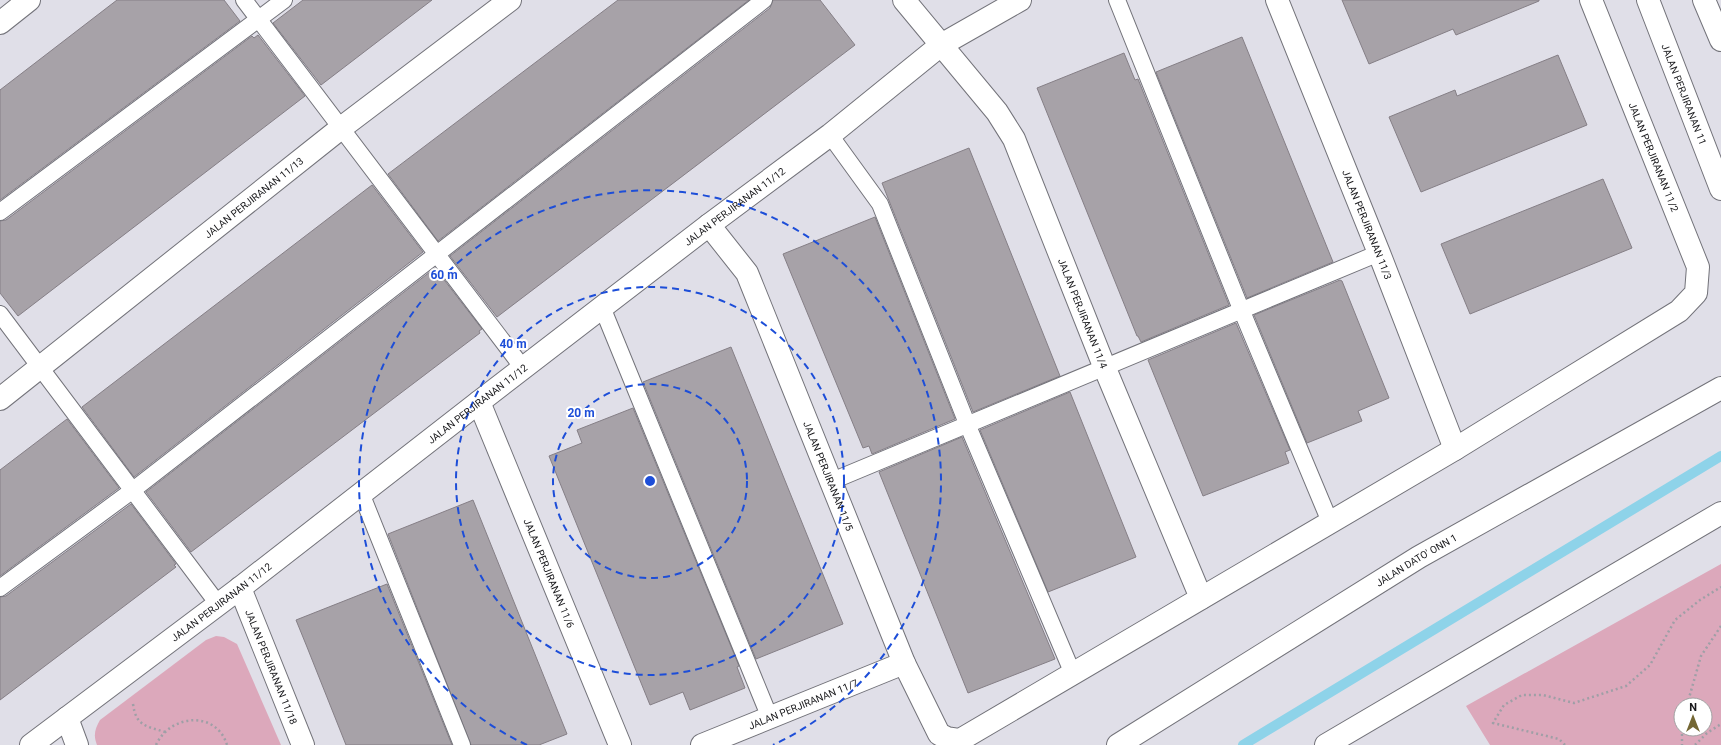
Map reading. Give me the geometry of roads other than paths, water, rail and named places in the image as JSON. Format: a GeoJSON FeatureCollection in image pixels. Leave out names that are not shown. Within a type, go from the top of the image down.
{"type":"FeatureCollection","features":[{"type":"Feature","properties":{"kind":"street"},"geometry":{"type":"LineString","coordinates":[[0,23],[29,0]]}},
{"type":"Feature","properties":{"kind":"street","name":"JALAN PERJIRANAN 11/13"},"geometry":{"type":"LineString","coordinates":[[0,399],[341,128],[510,0]]}},
{"type":"Feature","properties":{"kind":"street","name":"JALAN PERJIRANAN 11/4"},"geometry":{"type":"LineString","coordinates":[[904,0],[992,106],[1014,139],[1104,366],[1201,598]]}},
{"type":"Feature","properties":{"kind":"street","name":"JALAN PERJIRANAN 11/12"},"geometry":{"type":"LineString","coordinates":[[31,745],[240,588],[478,402],[709,225],[830,135],[941,45],[1020,0]]}},
{"type":"Feature","properties":{"kind":"street","name":"JALAN PERJIRANAN 11/3"},"geometry":{"type":"LineString","coordinates":[[1277,0],[1379,253],[1455,449]]}},
{"type":"Feature","properties":{"kind":"street","name":"JALAN PERJIRANAN 11/2"},"geometry":{"type":"LineString","coordinates":[[939,734],[947,738],[960,740],[1455,449],[1679,311],[1696,293],[1698,267],[1591,0]]}},
{"type":"Feature","properties":{"kind":"street","name":"JALAN PERJIRANAN 11"},"geometry":{"type":"LineString","coordinates":[[1648,0],[1721,189]]}},
{"type":"Feature","properties":{"kind":"street"},"geometry":{"type":"LineString","coordinates":[[1704,0],[1721,40]]}},
{"type":"Feature","properties":{"kind":"street","name":"JALAN PERJIRANAN 11/5"},"geometry":{"type":"LineString","coordinates":[[709,225],[747,273],[904,663],[939,734]]}},
{"type":"Feature","properties":{"kind":"street","name":"JALAN DATO' ONN 1"},"geometry":{"type":"LineString","coordinates":[[1118,745],[1419,557],[1721,388]]}},
{"type":"Feature","properties":{"kind":"street","name":"JALAN PERJIRANAN 11/6"},"geometry":{"type":"LineString","coordinates":[[478,402],[620,745]]}},
{"type":"Feature","properties":{"kind":"street"},"geometry":{"type":"LineString","coordinates":[[1326,745],[1721,512]]}},
{"type":"Feature","properties":{"kind":"street","name":"JALAN PERJIRANAN 11/18"},"geometry":{"type":"LineString","coordinates":[[240,588],[303,745]]}},
{"type":"Feature","properties":{"kind":"street","name":"JALAN PERJIRANAN 11/7"},"geometry":{"type":"LineString","coordinates":[[702,745],[904,663]]}},
{"type":"Feature","properties":{"kind":"street"},"geometry":{"type":"LineString","coordinates":[[67,718],[77,745]]}},
{"type":"Feature","properties":{"kind":"lane"},"geometry":{"type":"LineString","coordinates":[[244,0],[523,368]]}},
{"type":"Feature","properties":{"kind":"lane"},"geometry":{"type":"LineString","coordinates":[[0,212],[284,0]]}},
{"type":"Feature","properties":{"kind":"lane"},"geometry":{"type":"LineString","coordinates":[[0,588],[132,490],[764,0]]}},
{"type":"Feature","properties":{"kind":"lane"},"geometry":{"type":"LineString","coordinates":[[1117,0],[1241,310],[1330,522]]}},
{"type":"Feature","properties":{"kind":"lane"},"geometry":{"type":"LineString","coordinates":[[830,135],[880,204],[968,426],[1073,674]]}},
{"type":"Feature","properties":{"kind":"lane"},"geometry":{"type":"LineString","coordinates":[[832,481],[968,426],[1104,366],[1379,253]]}},
{"type":"Feature","properties":{"kind":"lane"},"geometry":{"type":"LineString","coordinates":[[602,307],[770,718]]}},
{"type":"Feature","properties":{"kind":"lane"},"geometry":{"type":"LineString","coordinates":[[0,314],[218,604]]}},
{"type":"Feature","properties":{"kind":"lane"},"geometry":{"type":"LineString","coordinates":[[360,493],[462,745]]}},
{"type":"Feature","properties":{"kind":"waterway"},"geometry":{"type":"LineString","coordinates":[[1243,745],[1721,456]]}}]}
